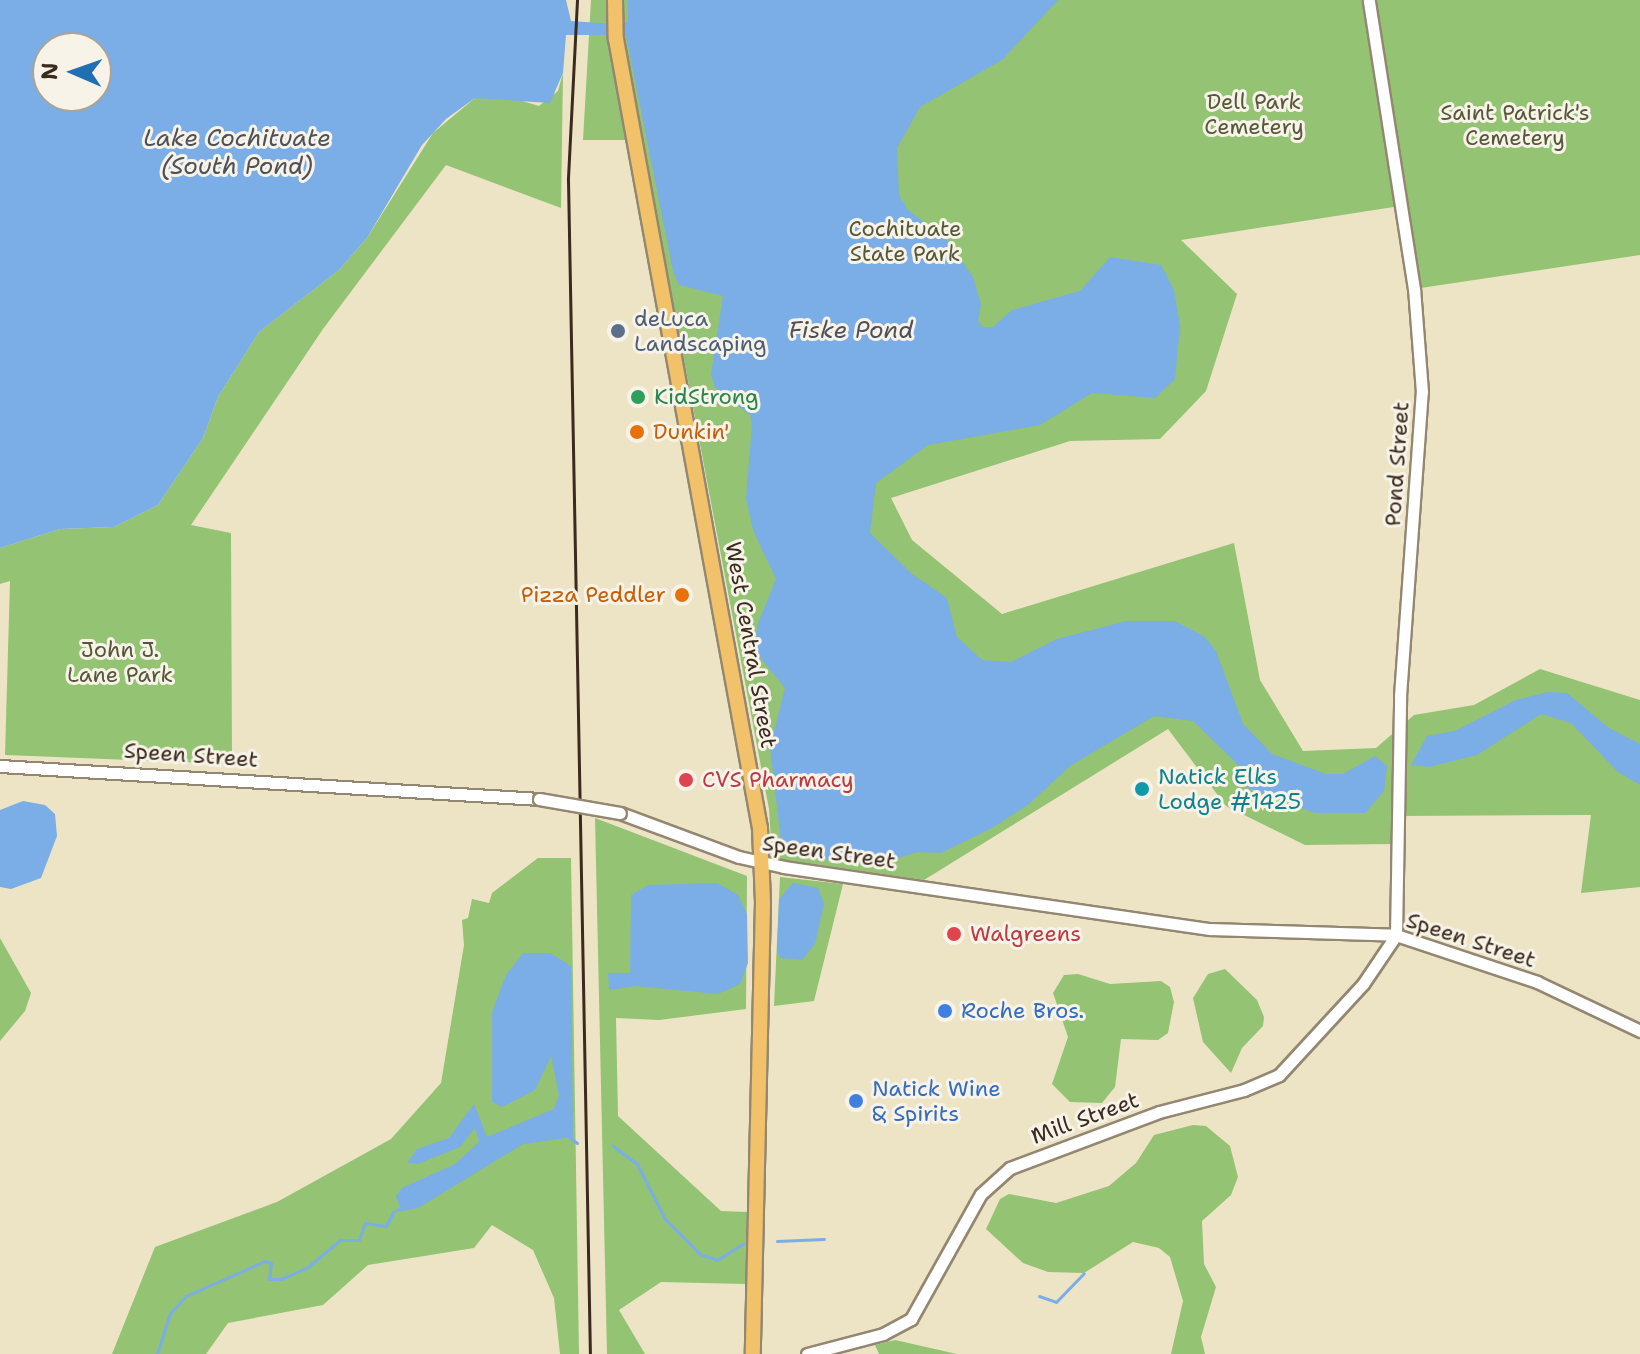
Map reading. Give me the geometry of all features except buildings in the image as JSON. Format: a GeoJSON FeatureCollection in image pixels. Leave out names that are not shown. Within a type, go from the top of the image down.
{"type":"FeatureCollection","features":[{"type":"Feature","properties":{"kind":"main road","name":"West Central Street"},"geometry":{"type":"LineString","coordinates":[[615,0],[616,39],[730,648],[762,863],[753,1354]]}},
{"type":"Feature","properties":{"kind":"street","name":"Pond Street"},"geometry":{"type":"LineString","coordinates":[[1369,0],[1414,289],[1422,392],[1401,675],[1396,935]]}},
{"type":"Feature","properties":{"kind":"street","name":"Speen Street"},"geometry":{"type":"LineString","coordinates":[[0,766],[539,799],[620,813],[762,863],[1210,929],[1396,935],[1537,982],[1640,1031]]}},
{"type":"Feature","properties":{"kind":"street","name":"Mill Street"},"geometry":{"type":"LineString","coordinates":[[807,1354],[883,1334],[911,1319],[981,1194],[1010,1168],[1159,1112],[1244,1090],[1279,1075],[1363,984],[1396,935]]}},
{"type":"Feature","properties":{"kind":"green space"},"geometry":{"type":"Polygon","coordinates":[[[591,0],[607,0],[610,54],[628,140],[583,140],[591,0]]]}},
{"type":"Feature","properties":{"kind":"green space","name":"Cochituate State Park"},"geometry":{"type":"Polygon","coordinates":[[[616,0],[1640,0],[1640,255],[1414,289],[1400,206],[1181,240],[1237,294],[1206,391],[1160,439],[1070,441],[891,498],[912,540],[1002,614],[1234,543],[1260,680],[1303,751],[1376,748],[1414,715],[1474,705],[1540,669],[1640,700],[1640,887],[1581,893],[1591,815],[1393,816],[1393,844],[1305,845],[1226,806],[1168,729],[924,880],[772,858],[769,809],[616,0]]]}},
{"type":"Feature","properties":{"kind":"green space","name":"John J. Lane Park"},"geometry":{"type":"Polygon","coordinates":[[[563,73],[561,208],[446,165],[323,329],[191,525],[231,533],[232,764],[5,755],[10,581],[0,584],[0,548],[60,529],[114,527],[158,505],[203,438],[218,397],[259,332],[339,270],[367,238],[433,133],[475,98],[509,97],[539,106],[558,91],[563,73]]]}},
{"type":"Feature","properties":{"kind":"green space"},"geometry":{"type":"Polygon","coordinates":[[[595,818],[747,876],[746,1009],[659,1020],[616,1018],[618,1116],[721,1211],[747,1212],[746,1284],[661,1282],[619,1310],[645,1354],[607,1354],[595,818]]]}},
{"type":"Feature","properties":{"kind":"green space"},"geometry":{"type":"Polygon","coordinates":[[[538,858],[571,858],[579,1354],[560,1354],[554,1298],[533,1250],[492,1225],[474,1248],[368,1265],[323,1305],[228,1323],[206,1354],[112,1354],[155,1247],[277,1202],[391,1139],[441,1083],[464,945],[462,920],[468,918],[472,899],[489,903],[492,893],[538,858]]]}},
{"type":"Feature","properties":{"kind":"green space"},"geometry":{"type":"Polygon","coordinates":[[[780,877],[843,884],[814,1001],[774,1006],[780,877]]]}},
{"type":"Feature","properties":{"kind":"green space"},"geometry":{"type":"Polygon","coordinates":[[[0,938],[31,993],[25,1011],[0,1041],[0,938]]]}},
{"type":"Feature","properties":{"kind":"green space"},"geometry":{"type":"Polygon","coordinates":[[[1225,969],[1257,1000],[1264,1017],[1263,1026],[1242,1048],[1231,1073],[1203,1042],[1193,998],[1208,974],[1225,969]]]}},
{"type":"Feature","properties":{"kind":"green space"},"geometry":{"type":"Polygon","coordinates":[[[1078,974],[1110,984],[1161,981],[1170,987],[1174,1002],[1168,1033],[1158,1040],[1121,1039],[1115,1087],[1102,1103],[1070,1102],[1052,1084],[1068,1037],[1053,993],[1064,975],[1078,974]]]}},
{"type":"Feature","properties":{"kind":"green space"},"geometry":{"type":"Polygon","coordinates":[[[1193,1125],[1206,1126],[1230,1146],[1238,1177],[1231,1195],[1202,1221],[1204,1264],[1216,1287],[1201,1337],[1205,1354],[1171,1354],[1183,1301],[1170,1257],[1159,1248],[1133,1242],[1084,1273],[1048,1272],[1023,1263],[986,1229],[1000,1199],[1009,1194],[1056,1203],[1109,1186],[1136,1163],[1154,1135],[1193,1125]]]}},
{"type":"Feature","properties":{"kind":"green space"},"geometry":{"type":"Polygon","coordinates":[[[895,1340],[957,1354],[879,1354],[875,1345],[895,1340]]]}},
{"type":"Feature","properties":{"kind":"water"},"geometry":{"type":"Polygon","coordinates":[[[0,0],[566,0],[571,21],[615,24],[628,22],[628,0],[1058,0],[1002,60],[920,107],[897,148],[899,195],[908,210],[947,240],[973,277],[981,304],[978,321],[983,327],[993,327],[1012,310],[1080,291],[1110,257],[1161,265],[1174,290],[1180,326],[1175,379],[1155,398],[1092,393],[1040,425],[928,445],[876,483],[870,533],[912,574],[947,598],[957,637],[982,660],[1011,662],[1057,639],[1126,621],[1175,621],[1205,637],[1216,651],[1243,724],[1272,754],[1326,774],[1343,774],[1375,756],[1387,766],[1384,791],[1365,813],[1315,813],[1245,787],[1237,764],[1193,721],[1154,716],[1070,766],[1029,804],[992,828],[941,853],[918,852],[874,865],[792,856],[782,849],[770,748],[785,688],[755,651],[757,626],[776,579],[753,530],[746,498],[752,425],[750,415],[715,388],[711,374],[723,296],[679,285],[673,271],[626,35],[566,35],[563,73],[550,103],[475,98],[446,119],[422,145],[367,238],[339,270],[259,332],[218,397],[203,438],[158,505],[114,527],[60,529],[0,548],[0,0]]]}},
{"type":"Feature","properties":{"kind":"water"},"geometry":{"type":"Polygon","coordinates":[[[1548,692],[1567,693],[1609,728],[1640,744],[1640,785],[1618,772],[1571,723],[1541,714],[1477,755],[1429,767],[1411,765],[1427,736],[1455,731],[1516,700],[1548,692]]]}},
{"type":"Feature","properties":{"kind":"water"},"geometry":{"type":"Polygon","coordinates":[[[23,801],[45,805],[55,814],[57,836],[41,878],[11,889],[0,887],[0,810],[23,801]]]}},
{"type":"Feature","properties":{"kind":"water"},"geometry":{"type":"Polygon","coordinates":[[[717,883],[738,895],[747,914],[748,963],[740,984],[718,994],[636,986],[609,990],[608,973],[630,973],[631,895],[648,885],[717,883]]]}},
{"type":"Feature","properties":{"kind":"water"},"geometry":{"type":"Polygon","coordinates":[[[793,883],[818,888],[824,904],[815,944],[802,960],[781,958],[777,952],[779,899],[793,883]]]}},
{"type":"Feature","properties":{"kind":"water"},"geometry":{"type":"Polygon","coordinates":[[[523,953],[550,953],[571,966],[573,1137],[523,1144],[418,1208],[392,1213],[400,1207],[396,1196],[402,1188],[455,1164],[479,1142],[475,1128],[460,1147],[418,1164],[407,1163],[417,1149],[449,1138],[474,1104],[487,1137],[554,1109],[559,1095],[551,1056],[535,1090],[502,1107],[492,1102],[492,1012],[506,975],[523,953]]]}},
{"type":"Feature","properties":{"kind":"waterway"},"geometry":{"type":"LineString","coordinates":[[569,1137],[577,1143]]}},
{"type":"Feature","properties":{"kind":"waterway"},"geometry":{"type":"LineString","coordinates":[[613,1146],[637,1164],[665,1219],[700,1254],[717,1260],[743,1244]]}},
{"type":"Feature","properties":{"kind":"waterway"},"geometry":{"type":"LineString","coordinates":[[157,1354],[170,1313],[186,1296],[265,1261],[271,1263],[269,1279],[281,1279],[308,1267],[340,1240],[359,1240],[365,1223],[386,1226],[393,1212]]}},
{"type":"Feature","properties":{"kind":"waterway"},"geometry":{"type":"LineString","coordinates":[[777,1241],[824,1239]]}},
{"type":"Feature","properties":{"kind":"waterway"},"geometry":{"type":"LineString","coordinates":[[1039,1296],[1056,1302],[1084,1273]]}},
{"type":"Feature","properties":{"kind":"railway"},"geometry":{"type":"LineString","coordinates":[[577,0],[568,180],[590,1354]]}},
{"type":"Feature","properties":{"kind":"place","name":"deLuca Landscaping"},"geometry":{"type":"Point","coordinates":[618,331]}},
{"type":"Feature","properties":{"kind":"place","name":"KidStrong"},"geometry":{"type":"Point","coordinates":[638,397]}},
{"type":"Feature","properties":{"kind":"place","name":"Dunkin'"},"geometry":{"type":"Point","coordinates":[637,432]}},
{"type":"Feature","properties":{"kind":"place","name":"Pizza Peddler"},"geometry":{"type":"Point","coordinates":[682,595]}},
{"type":"Feature","properties":{"kind":"place","name":"CVS Pharmacy"},"geometry":{"type":"Point","coordinates":[686,780]}},
{"type":"Feature","properties":{"kind":"place","name":"Natick Elks Lodge #1425"},"geometry":{"type":"Point","coordinates":[1142,789]}},
{"type":"Feature","properties":{"kind":"place","name":"Walgreens"},"geometry":{"type":"Point","coordinates":[954,934]}},
{"type":"Feature","properties":{"kind":"place","name":"Roche Bros."},"geometry":{"type":"Point","coordinates":[945,1011]}},
{"type":"Feature","properties":{"kind":"place","name":"Natick Wine & Spirits"},"geometry":{"type":"Point","coordinates":[856,1101]}},
{"type":"Feature","properties":{"kind":"park label","name":"Dell Park Cemetery"},"geometry":{"type":"Point","coordinates":[1254,114]}},
{"type":"Feature","properties":{"kind":"park label","name":"Saint Patrick's Cemetery"},"geometry":{"type":"Point","coordinates":[1515,124]}},
{"type":"Feature","properties":{"kind":"water label","name":"Lake Cochituate (South Pond)"},"geometry":{"type":"Point","coordinates":[237,153]}},
{"type":"Feature","properties":{"kind":"water label","name":"Fiske Pond"},"geometry":{"type":"Point","coordinates":[851,331]}}]}
